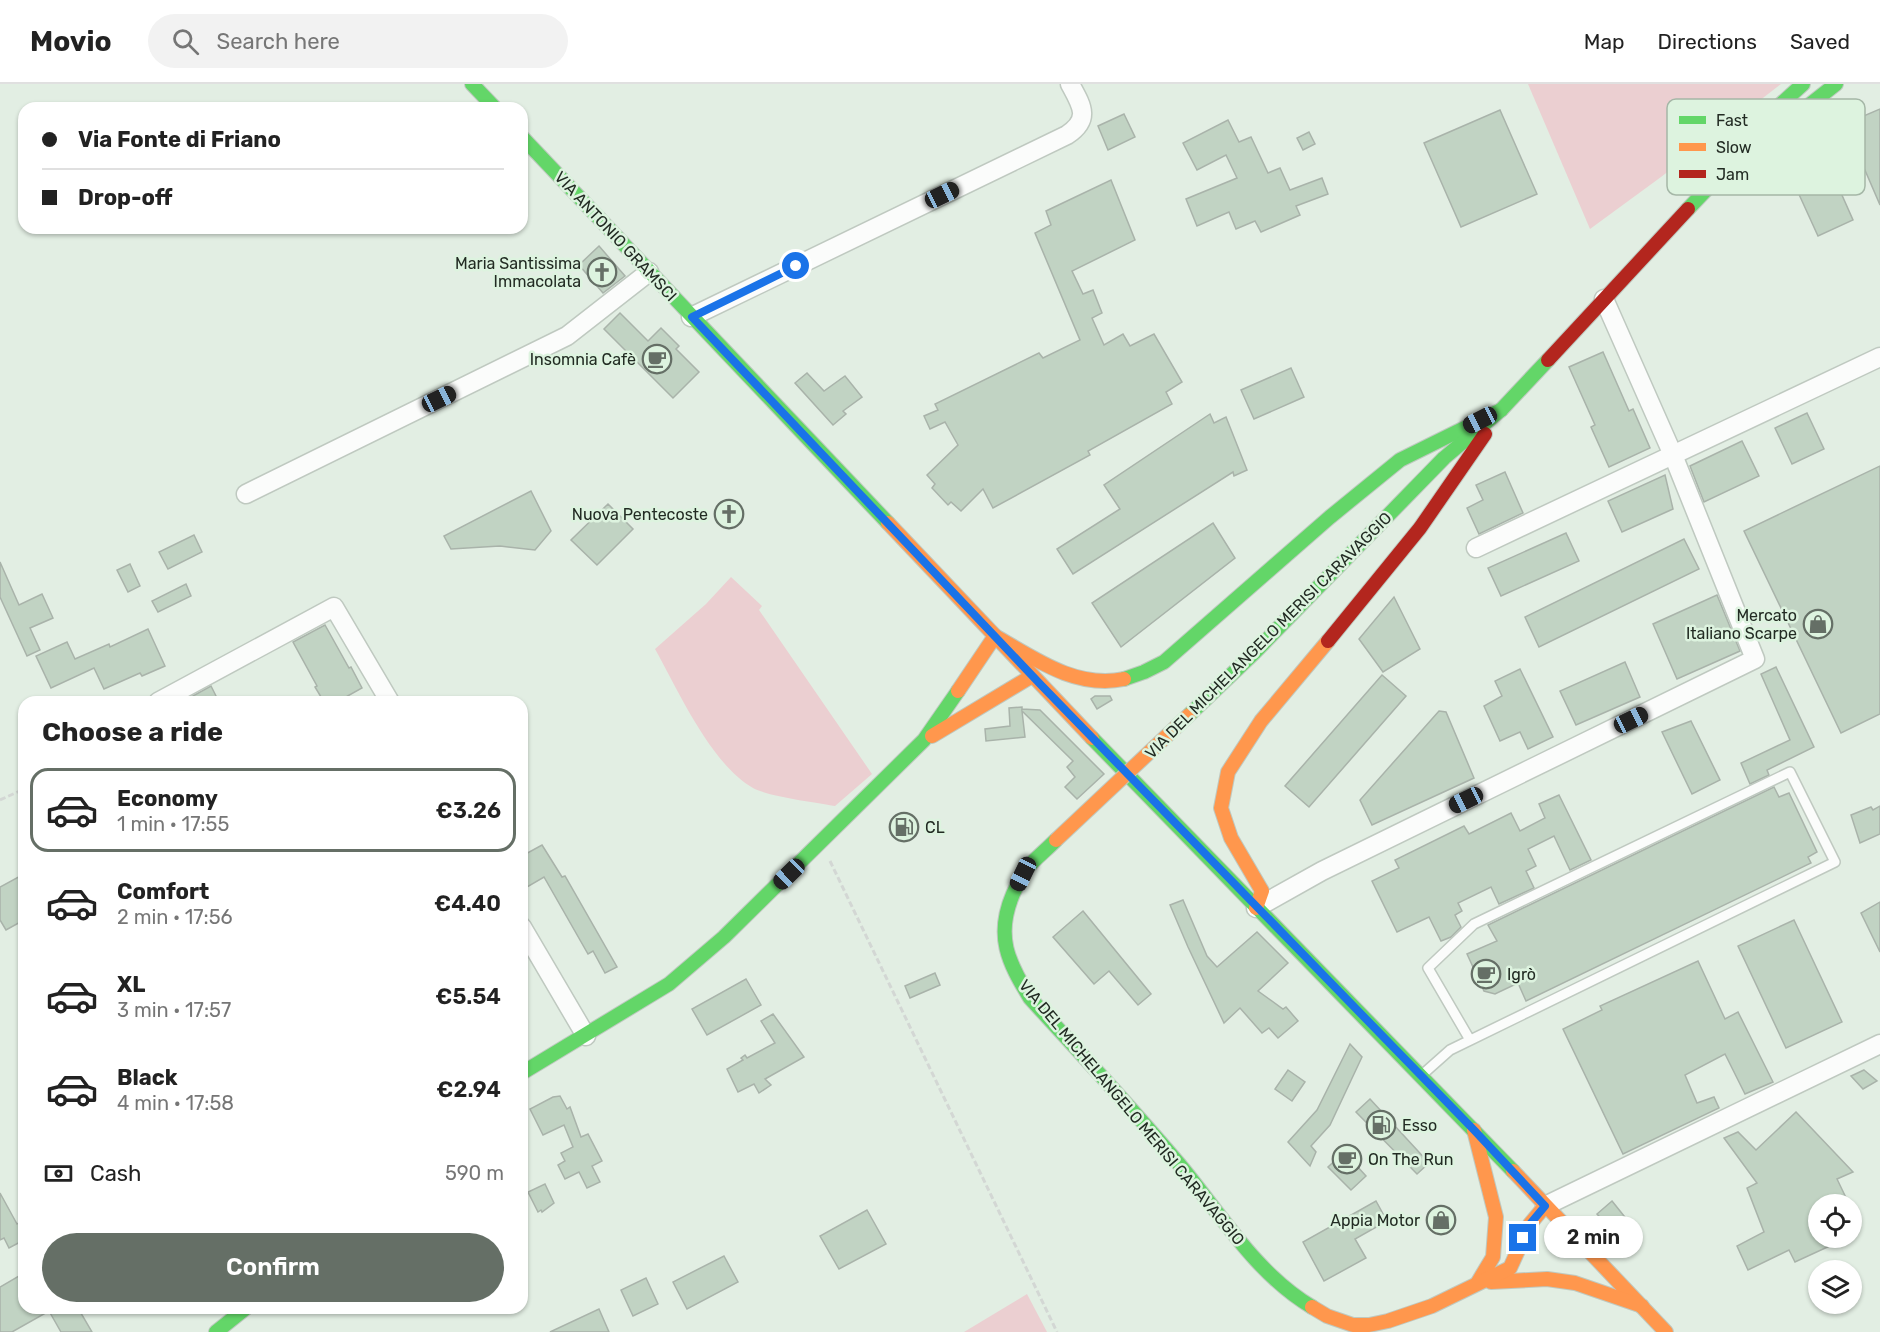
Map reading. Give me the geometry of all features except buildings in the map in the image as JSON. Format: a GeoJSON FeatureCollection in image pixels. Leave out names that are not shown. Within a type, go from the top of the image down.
{"type":"FeatureCollection","features":[{"type":"Feature","properties":{"kind":"street"},"geometry":{"type":"LineString","coordinates":[[472,84],[489,102]]}},
{"type":"Feature","properties":{"kind":"street"},"geometry":{"type":"LineString","coordinates":[[692,317],[1067,135],[1078,127],[1083,117],[1082,106],[1070,84]]}},
{"type":"Feature","properties":{"kind":"street"},"geometry":{"type":"LineString","coordinates":[[1786,99],[1803,84]]}},
{"type":"Feature","properties":{"kind":"street"},"geometry":{"type":"LineString","coordinates":[[1817,99],[1836,84]]}},
{"type":"Feature","properties":{"kind":"street","name":"VIA ANTONIO GRAMSCI"},"geometry":{"type":"LineString","coordinates":[[528,143],[1032,675],[1474,1130],[1666,1332]]}},
{"type":"Feature","properties":{"kind":"street","name":"VIA DEL MICHELANGELO MERISI CARAVAGGIO"},"geometry":{"type":"LineString","coordinates":[[1545,1206],[1530,1224],[1510,1268],[1419,1311],[1383,1324],[1355,1325],[1321,1314],[1295,1296],[1247,1249],[1181,1166],[1030,998],[1015,973],[1005,946],[1003,924],[1010,900],[1023,874],[1254,653],[1444,458],[1500,410],[1702,195]]}},
{"type":"Feature","properties":{"kind":"street"},"geometry":{"type":"LineString","coordinates":[[246,494],[567,336],[649,272]]}},
{"type":"Feature","properties":{"kind":"street"},"geometry":{"type":"LineString","coordinates":[[1256,908],[1322,871],[1755,659],[1673,455],[1604,299]]}},
{"type":"Feature","properties":{"kind":"street"},"geometry":{"type":"LineString","coordinates":[[1476,548],[1880,357]]}},
{"type":"Feature","properties":{"kind":"street"},"geometry":{"type":"LineString","coordinates":[[528,1070],[669,984],[724,937],[924,741],[995,636],[1071,675],[1093,681],[1120,681],[1143,673],[1164,662],[1330,517],[1400,460],[1500,410]]}},
{"type":"Feature","properties":{"kind":"street"},"geometry":{"type":"LineString","coordinates":[[1256,908],[1262,891],[1231,838],[1221,808],[1228,772],[1261,721],[1374,587],[1420,528],[1459,474],[1500,410]]}},
{"type":"Feature","properties":{"kind":"street"},"geometry":{"type":"LineString","coordinates":[[169,696],[334,607],[386,696]]}},
{"type":"Feature","properties":{"kind":"street"},"geometry":{"type":"LineString","coordinates":[[924,741],[1032,675]]}},
{"type":"Feature","properties":{"kind":"street"},"geometry":{"type":"LineString","coordinates":[[528,937],[586,1036]]}},
{"type":"Feature","properties":{"kind":"street"},"geometry":{"type":"LineString","coordinates":[[1545,1206],[1880,1044]]}},
{"type":"Feature","properties":{"kind":"street"},"geometry":{"type":"LineString","coordinates":[[1474,1130],[1496,1216],[1493,1257],[1478,1282]]}},
{"type":"Feature","properties":{"kind":"street"},"geometry":{"type":"LineString","coordinates":[[1478,1282],[1529,1279],[1575,1283],[1642,1306]]}},
{"type":"Feature","properties":{"kind":"street"},"geometry":{"type":"LineString","coordinates":[[216,1332],[238,1314]]}},
{"type":"Feature","properties":{"kind":"lane"},"geometry":{"type":"LineString","coordinates":[[1421,1076],[1450,1050],[1835,862],[1790,772],[1474,924],[1428,968],[1470,1040]]}},
{"type":"Feature","properties":{"kind":"path"},"geometry":{"type":"LineString","coordinates":[[0,800],[18,792]]}},
{"type":"Feature","properties":{"kind":"path"},"geometry":{"type":"LineString","coordinates":[[822,843],[1057,1332]]}},
{"type":"Feature","properties":{"kind":"shaded area"},"geometry":{"type":"Polygon","coordinates":[[[1528,84],[1781,84],[1762,99],[1667,99],[1667,172],[1590,229],[1528,84]]]}},
{"type":"Feature","properties":{"kind":"shaded area"},"geometry":{"type":"Polygon","coordinates":[[[731,577],[762,606],[759,610],[872,774],[835,806],[770,794],[753,788],[738,777],[723,762],[697,726],[655,649],[706,604],[731,577]]]}},
{"type":"Feature","properties":{"kind":"shaded area"},"geometry":{"type":"Polygon","coordinates":[[[1027,1294],[1047,1332],[964,1332],[1027,1294]]]}},
{"type":"Feature","properties":{"kind":"traffic: fast"},"geometry":{"type":"LineString","coordinates":[[472,84],[489,102]]}},
{"type":"Feature","properties":{"kind":"traffic: fast"},"geometry":{"type":"LineString","coordinates":[[1786,99],[1803,84]]}},
{"type":"Feature","properties":{"kind":"traffic: fast"},"geometry":{"type":"LineString","coordinates":[[1817,99],[1836,84]]}},
{"type":"Feature","properties":{"kind":"traffic: fast"},"geometry":{"type":"LineString","coordinates":[[528,143],[888,523]]}},
{"type":"Feature","properties":{"kind":"traffic: fast"},"geometry":{"type":"LineString","coordinates":[[1688,209],[1701,195]]}},
{"type":"Feature","properties":{"kind":"traffic: fast"},"geometry":{"type":"LineString","coordinates":[[1189,715],[1254,653],[1444,458],[1501,410],[1548,360]]}},
{"type":"Feature","properties":{"kind":"traffic: fast"},"geometry":{"type":"LineString","coordinates":[[1124,679],[1164,662],[1330,517],[1400,460],[1501,410]]}},
{"type":"Feature","properties":{"kind":"traffic: fast"},"geometry":{"type":"LineString","coordinates":[[528,1069],[669,984],[724,937],[924,740],[958,691]]}},
{"type":"Feature","properties":{"kind":"traffic: fast"},"geometry":{"type":"LineString","coordinates":[[1092,738],[1513,1171]]}},
{"type":"Feature","properties":{"kind":"traffic: fast"},"geometry":{"type":"LineString","coordinates":[[1056,840],[1026,869],[1008,909],[1005,923],[1007,948],[1022,985],[1030,998],[1179,1164],[1256,1260],[1273,1278],[1312,1307]]}},
{"type":"Feature","properties":{"kind":"traffic: fast"},"geometry":{"type":"LineString","coordinates":[[216,1332],[238,1314]]}},
{"type":"Feature","properties":{"kind":"traffic: slow"},"geometry":{"type":"LineString","coordinates":[[888,523],[1092,738]]}},
{"type":"Feature","properties":{"kind":"traffic: slow"},"geometry":{"type":"LineString","coordinates":[[958,691],[995,636],[1056,670],[1073,676],[1089,680],[1124,679]]}},
{"type":"Feature","properties":{"kind":"traffic: slow"},"geometry":{"type":"LineString","coordinates":[[1256,908],[1262,891],[1231,838],[1221,808],[1228,772],[1261,721],[1328,641]]}},
{"type":"Feature","properties":{"kind":"traffic: slow"},"geometry":{"type":"LineString","coordinates":[[932,736],[1032,676]]}},
{"type":"Feature","properties":{"kind":"traffic: slow"},"geometry":{"type":"LineString","coordinates":[[1056,840],[1189,715]]}},
{"type":"Feature","properties":{"kind":"traffic: slow"},"geometry":{"type":"LineString","coordinates":[[1474,1130],[1496,1217],[1493,1257],[1478,1282]]}},
{"type":"Feature","properties":{"kind":"traffic: slow"},"geometry":{"type":"LineString","coordinates":[[1513,1171],[1666,1332]]}},
{"type":"Feature","properties":{"kind":"traffic: slow"},"geometry":{"type":"LineString","coordinates":[[1312,1307],[1327,1316],[1353,1325],[1369,1325],[1432,1306],[1510,1268],[1530,1224],[1545,1206]]}},
{"type":"Feature","properties":{"kind":"traffic: slow"},"geometry":{"type":"LineString","coordinates":[[1491,1282],[1547,1279],[1575,1283],[1642,1306]]}},
{"type":"Feature","properties":{"kind":"traffic: jam"},"geometry":{"type":"LineString","coordinates":[[1548,360],[1688,209]]}},
{"type":"Feature","properties":{"kind":"traffic: jam"},"geometry":{"type":"LineString","coordinates":[[1328,641],[1420,528],[1485,434]]}},
{"type":"Feature","properties":{"kind":"place","name":"Maria Santissima Immacolata"},"geometry":{"type":"Point","coordinates":[602,272]}},
{"type":"Feature","properties":{"kind":"place","name":"Insomnia Cafè"},"geometry":{"type":"Point","coordinates":[657,359]}},
{"type":"Feature","properties":{"kind":"place","name":"Nuova Pentecoste"},"geometry":{"type":"Point","coordinates":[729,514]}},
{"type":"Feature","properties":{"kind":"place","name":"Mercato Italiano Scarpe"},"geometry":{"type":"Point","coordinates":[1818,624]}},
{"type":"Feature","properties":{"kind":"place","name":"CL"},"geometry":{"type":"Point","coordinates":[904,827]}},
{"type":"Feature","properties":{"kind":"place","name":"Igrò"},"geometry":{"type":"Point","coordinates":[1486,974]}},
{"type":"Feature","properties":{"kind":"place","name":"Esso"},"geometry":{"type":"Point","coordinates":[1381,1125]}},
{"type":"Feature","properties":{"kind":"place","name":"On The Run"},"geometry":{"type":"Point","coordinates":[1347,1159]}},
{"type":"Feature","properties":{"kind":"place","name":"Appia Motor"},"geometry":{"type":"Point","coordinates":[1441,1220]}},
{"type":"Feature","properties":{"kind":"route"},"geometry":{"type":"LineString","coordinates":[[796,266],[692,317],[1042,686],[1474,1130],[1545,1206],[1530,1224],[1523,1238]]}}]}
